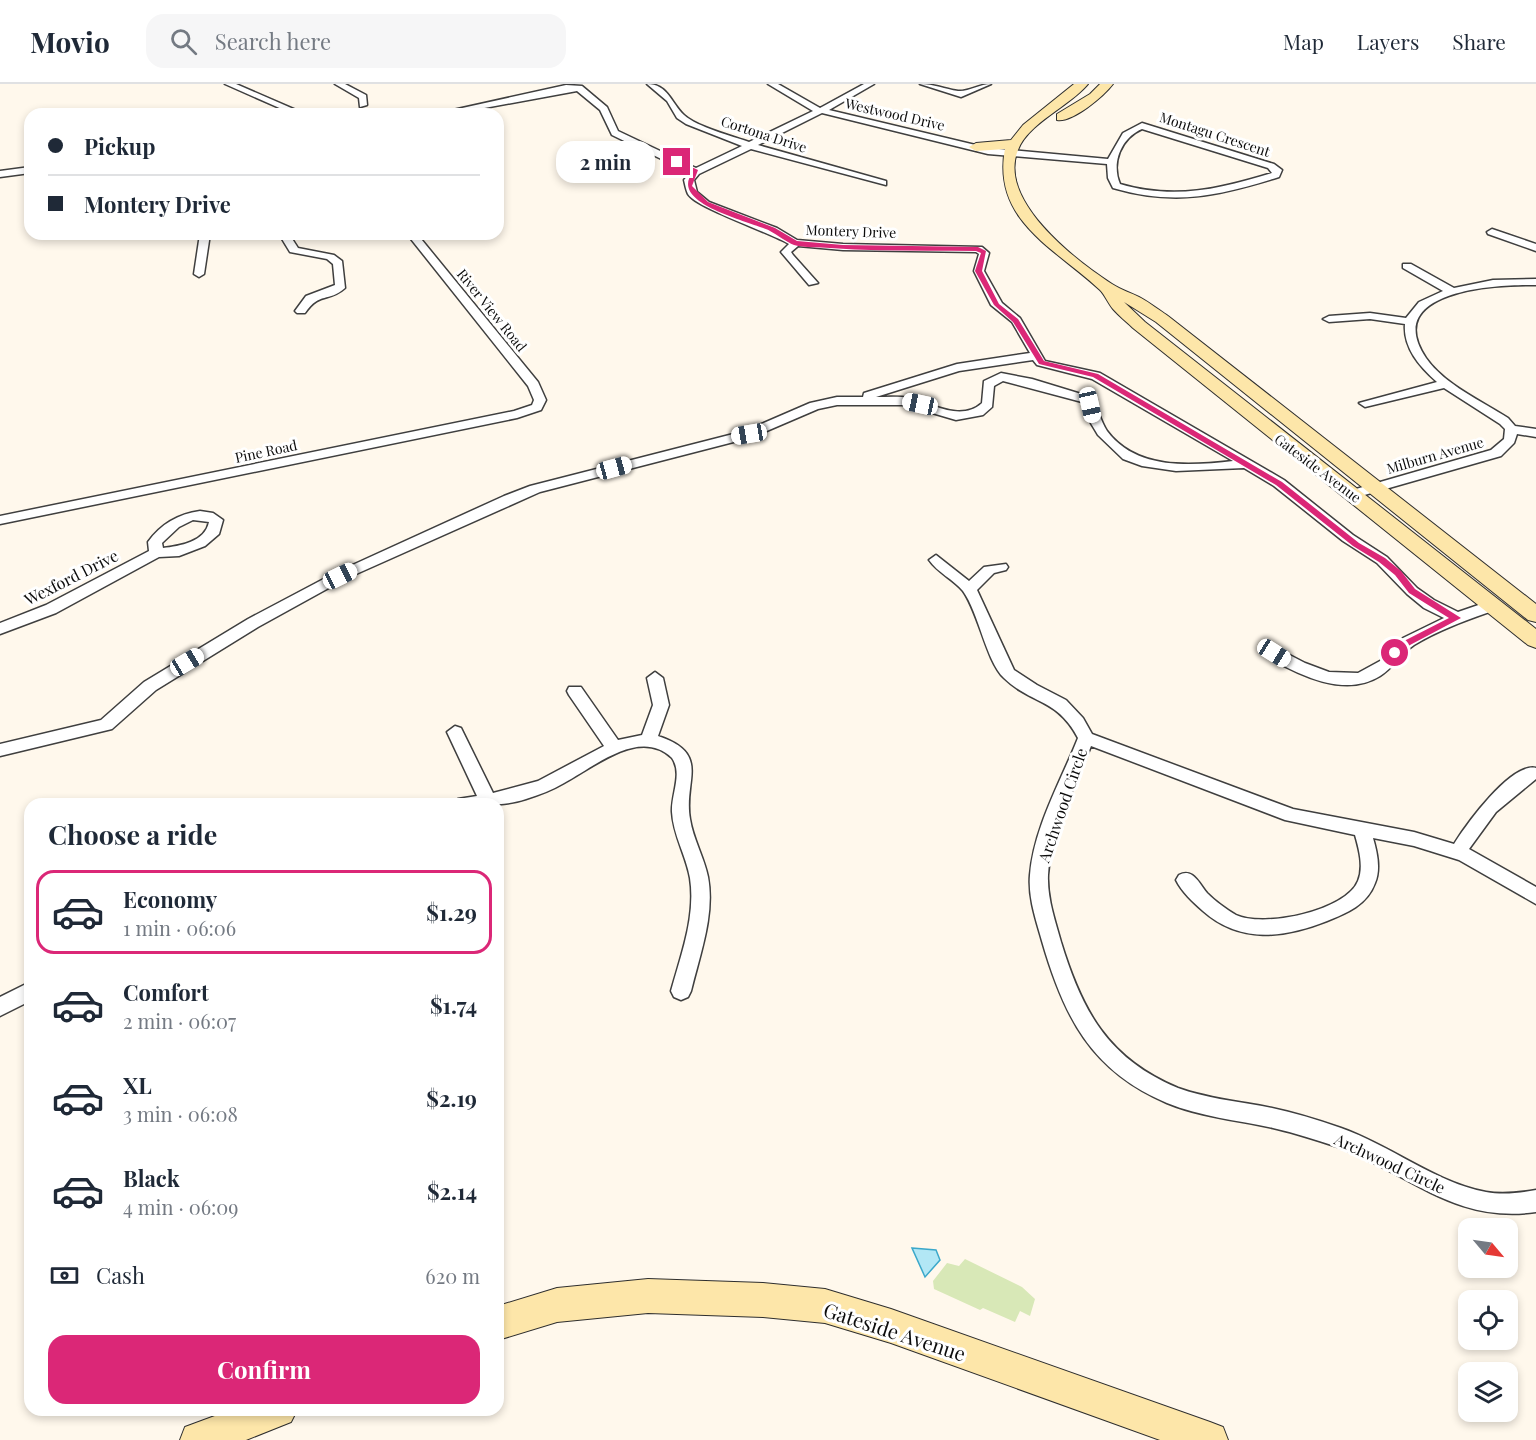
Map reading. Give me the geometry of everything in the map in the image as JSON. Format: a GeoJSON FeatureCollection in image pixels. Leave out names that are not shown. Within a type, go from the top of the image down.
{"type":"FeatureCollection","features":[{"type":"Feature","properties":{"kind":"street"},"geometry":{"type":"LineString","coordinates":[[229,84],[286,108]]}},
{"type":"Feature","properties":{"kind":"street"},"geometry":{"type":"LineString","coordinates":[[339,84],[363,98],[363,105]]}},
{"type":"Feature","properties":{"kind":"street","name":"Cortona Drive"},"geometry":{"type":"LineString","coordinates":[[651,84],[670,99],[684,119],[751,146],[884,183]]}},
{"type":"Feature","properties":{"kind":"street","name":"Westwood Drive"},"geometry":{"type":"LineString","coordinates":[[772,84],[807,106],[976,147]]}},
{"type":"Feature","properties":{"kind":"street"},"geometry":{"type":"LineString","coordinates":[[468,108],[566,88],[579,88],[604,109],[615,133],[696,172],[870,84]]}},
{"type":"Feature","properties":{"kind":"street"},"geometry":{"type":"LineString","coordinates":[[924,84],[961,94],[987,84]]}},
{"type":"Feature","properties":{"kind":"street"},"geometry":{"type":"LineString","coordinates":[[1012,154],[1048,110],[1082,84]]}},
{"type":"Feature","properties":{"kind":"street"},"geometry":{"type":"LineString","coordinates":[[1012,154],[1037,134],[1094,97],[1107,84]]}},
{"type":"Feature","properties":{"kind":"street","name":"Montagu Crescent"},"geometry":{"type":"LineString","coordinates":[[1142,126],[1271,166],[1277,170],[1276,175],[1222,191],[1164,198],[1116,186],[1113,181],[1112,162],[1114,149],[1134,128],[1142,126]]}},
{"type":"Feature","properties":{"kind":"street"},"geometry":{"type":"LineString","coordinates":[[976,147],[1012,154],[1112,162]]}},
{"type":"Feature","properties":{"kind":"street","name":"Gateside Avenue"},"geometry":{"type":"LineString","coordinates":[[1012,154],[1008,173],[1014,199],[1030,221],[1056,247],[1107,288],[1135,301],[1162,319],[1536,615]]}},
{"type":"Feature","properties":{"kind":"street"},"geometry":{"type":"LineString","coordinates":[[0,174],[24,171]]}},
{"type":"Feature","properties":{"kind":"street","name":"Montery Drive"},"geometry":{"type":"LineString","coordinates":[[696,172],[689,180],[689,186],[692,193],[705,204],[773,230],[795,243],[843,247],[978,249],[984,253],[979,271],[986,280],[991,295],[997,305],[1016,320],[1036,356]]}},
{"type":"Feature","properties":{"kind":"street"},"geometry":{"type":"LineString","coordinates":[[1492,232],[1536,248]]}},
{"type":"Feature","properties":{"kind":"street"},"geometry":{"type":"LineString","coordinates":[[199,274],[204,240]]}},
{"type":"Feature","properties":{"kind":"street"},"geometry":{"type":"LineString","coordinates":[[287,240],[290,247],[297,251],[333,258],[338,263],[342,283],[335,291],[310,298],[301,311]]}},
{"type":"Feature","properties":{"kind":"street","name":"River View Road"},"geometry":{"type":"LineString","coordinates":[[417,240],[534,385],[540,399],[537,407]]}},
{"type":"Feature","properties":{"kind":"street"},"geometry":{"type":"LineString","coordinates":[[795,243],[786,252],[813,283]]}},
{"type":"Feature","properties":{"kind":"street"},"geometry":{"type":"LineString","coordinates":[[1407,266],[1450,290]]}},
{"type":"Feature","properties":{"kind":"street"},"geometry":{"type":"LineString","coordinates":[[1536,282],[1493,282],[1450,290],[1423,304],[1411,322],[1409,331],[1413,345],[1421,359],[1445,384],[1504,421],[1510,429],[1536,433]]}},
{"type":"Feature","properties":{"kind":"street","name":"Gateside Avenue"},"geometry":{"type":"LineString","coordinates":[[1107,288],[1118,305],[1139,326],[1286,445],[1354,494],[1536,640]]}},
{"type":"Feature","properties":{"kind":"street"},"geometry":{"type":"LineString","coordinates":[[1329,319],[1370,315],[1411,322]]}},
{"type":"Feature","properties":{"kind":"street"},"geometry":{"type":"LineString","coordinates":[[860,399],[900,384],[957,368],[1036,356],[1041,363],[1096,376],[1279,483],[1356,544],[1382,560],[1398,573],[1412,591],[1429,604],[1456,618]]}},
{"type":"Feature","properties":{"kind":"street"},"geometry":{"type":"LineString","coordinates":[[0,750],[106,724],[150,686],[253,623],[350,571],[509,499],[535,489],[749,434],[814,405],[860,399],[906,401],[956,416],[967,415],[979,412],[988,404],[988,384],[994,378],[1013,378],[1087,400],[1101,431],[1115,448],[1133,459],[1184,467],[1244,464]]}},
{"type":"Feature","properties":{"kind":"street"},"geometry":{"type":"LineString","coordinates":[[1365,403],[1445,384]]}},
{"type":"Feature","properties":{"kind":"street","name":"Pine Road"},"geometry":{"type":"LineString","coordinates":[[0,520],[517,414],[537,407]]}},
{"type":"Feature","properties":{"kind":"street","name":"Milburn Avenue"},"geometry":{"type":"LineString","coordinates":[[1354,494],[1496,453],[1510,440],[1510,429]]}},
{"type":"Feature","properties":{"kind":"street","name":"Wexford Drive"},"geometry":{"type":"LineString","coordinates":[[0,629],[51,609],[156,553]]}},
{"type":"Feature","properties":{"kind":"street"},"geometry":{"type":"LineString","coordinates":[[936,560],[969,589],[1008,673],[1018,682],[1067,706],[1086,738]]}},
{"type":"Feature","properties":{"kind":"street"},"geometry":{"type":"LineString","coordinates":[[969,589],[982,575],[1001,567]]}},
{"type":"Feature","properties":{"kind":"street"},"geometry":{"type":"LineString","coordinates":[[1274,653],[1298,668],[1342,680],[1358,678],[1385,665],[1407,643],[1456,618],[1493,604]]}},
{"type":"Feature","properties":{"kind":"street"},"geometry":{"type":"LineString","coordinates":[[649,738],[661,705],[655,678]]}},
{"type":"Feature","properties":{"kind":"street"},"geometry":{"type":"LineString","coordinates":[[575,692],[615,748]]}},
{"type":"Feature","properties":{"kind":"street"},"geometry":{"type":"LineString","coordinates":[[455,732],[487,798]]}},
{"type":"Feature","properties":{"kind":"street"},"geometry":{"type":"LineString","coordinates":[[499,798],[541,787],[568,776],[615,748],[649,738],[672,749],[683,763],[681,825],[700,880],[697,924],[681,991]]}},
{"type":"Feature","properties":{"kind":"street","name":"Archwood Circle"},"geometry":{"type":"LineString","coordinates":[[1536,896],[1458,852],[1408,836],[1324,823],[1291,815],[1086,738],[1043,852],[1039,877],[1044,911],[1068,995],[1085,1029],[1099,1047],[1125,1070],[1174,1096],[1320,1131],[1356,1144],[1464,1197],[1494,1206],[1515,1207],[1536,1201]]}},
{"type":"Feature","properties":{"kind":"street"},"geometry":{"type":"LineString","coordinates":[[1458,852],[1482,813],[1494,800],[1532,773]]}},
{"type":"Feature","properties":{"kind":"street"},"geometry":{"type":"LineString","coordinates":[[1185,880],[1210,909],[1245,926],[1264,930],[1308,921],[1348,904],[1360,896],[1367,880],[1369,862],[1362,828]]}},
{"type":"Feature","properties":{"kind":"street"},"geometry":{"type":"LineString","coordinates":[[0,1007],[24,994]]}},
{"type":"Feature","properties":{"kind":"street","name":"Gateside Avenue"},"geometry":{"type":"LineString","coordinates":[[504,1321],[557,1305],[648,1296],[763,1300],[825,1306],[891,1326],[1210,1440]]}},
{"type":"Feature","properties":{"kind":"street"},"geometry":{"type":"LineString","coordinates":[[198,1440],[263,1416]]}},
{"type":"Feature","properties":{"kind":"green space"},"geometry":{"type":"Polygon","coordinates":[[[965,1259],[1022,1287],[1035,1299],[1030,1316],[1020,1311],[1015,1322],[983,1308],[980,1310],[934,1289],[933,1281],[947,1263],[959,1266],[965,1259]]]}},
{"type":"Feature","properties":{"kind":"water"},"geometry":{"type":"Polygon","coordinates":[[[912,1248],[936,1250],[940,1260],[925,1277],[912,1248]]]}},
{"type":"Feature","properties":{"kind":"route"},"geometry":{"type":"LineString","coordinates":[[677,162],[696,172],[689,180],[689,186],[692,193],[705,204],[773,230],[795,243],[843,247],[978,249],[984,253],[979,271],[986,280],[991,295],[997,305],[1016,320],[1041,363],[1096,376],[1279,483],[1356,544],[1382,560],[1398,573],[1412,591],[1429,604],[1456,618],[1407,643],[1395,653]]}}]}
